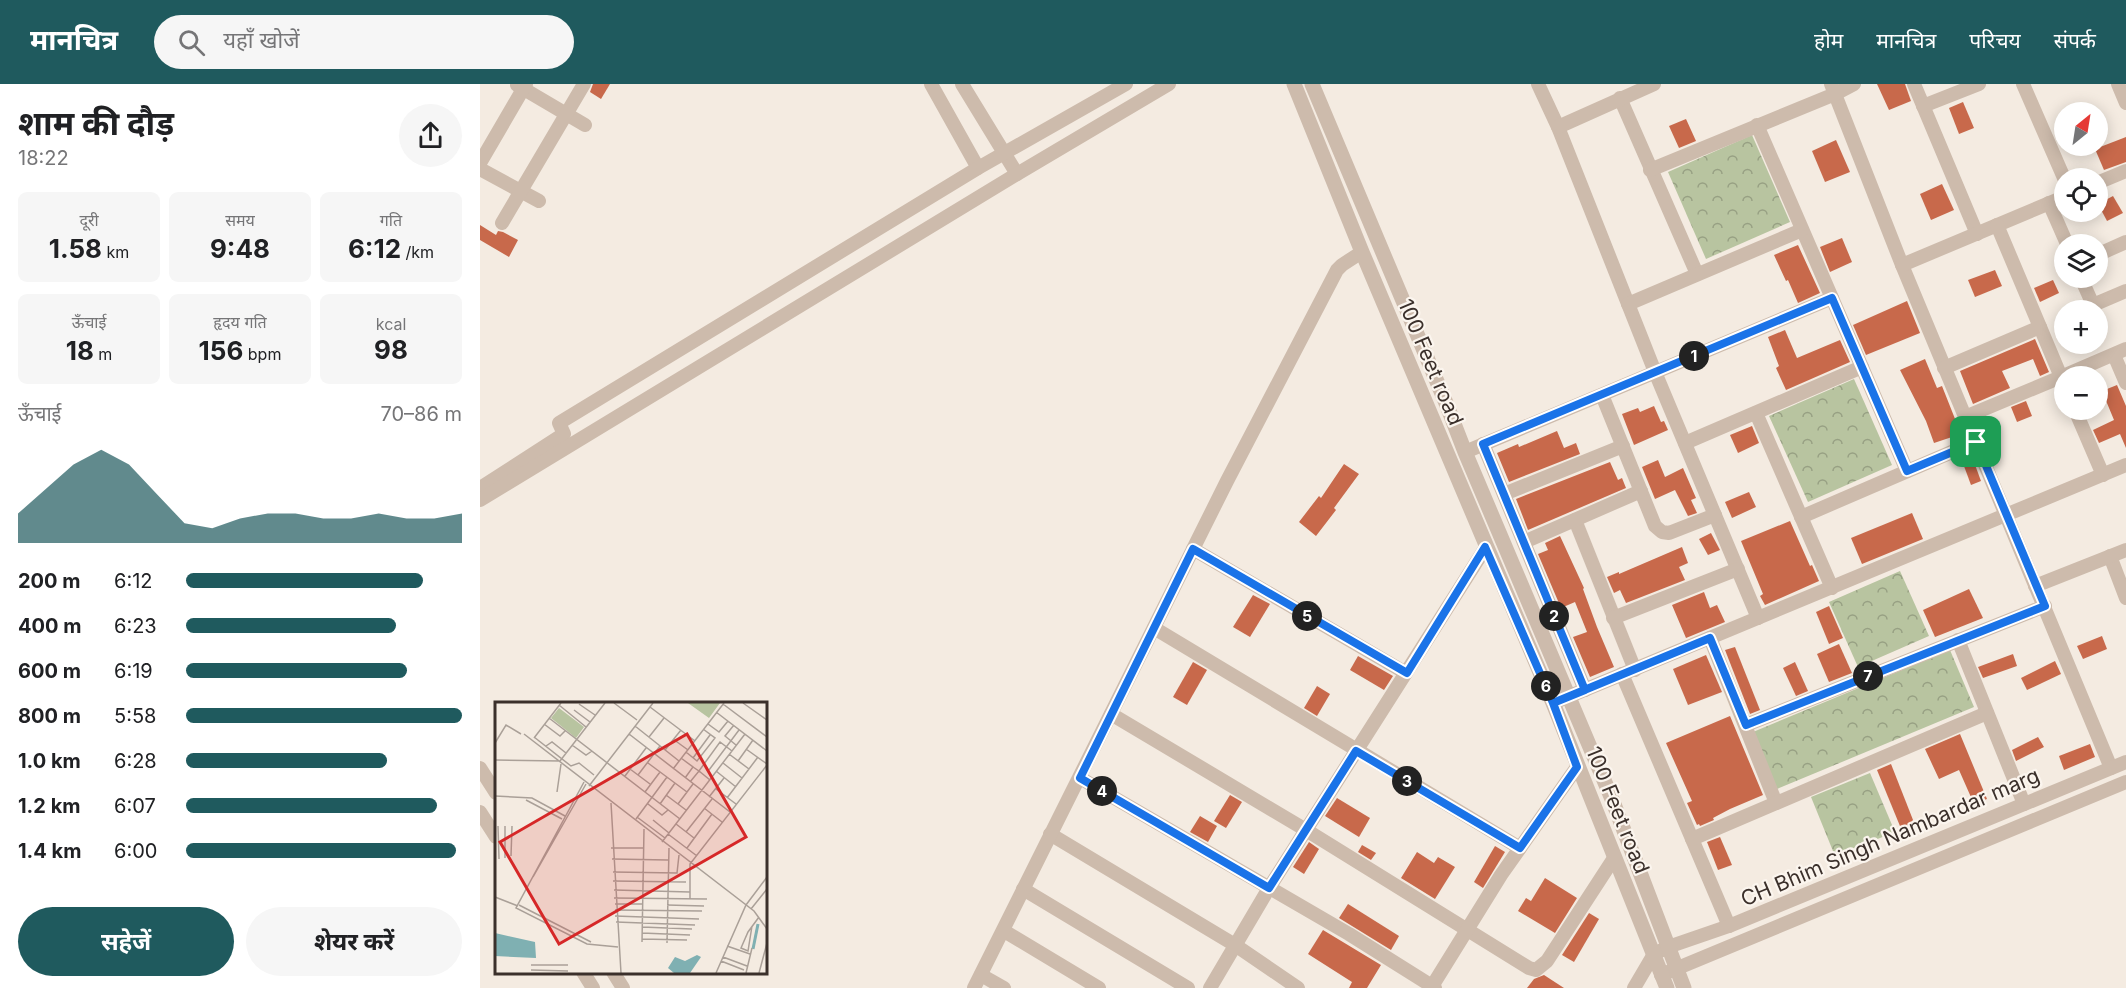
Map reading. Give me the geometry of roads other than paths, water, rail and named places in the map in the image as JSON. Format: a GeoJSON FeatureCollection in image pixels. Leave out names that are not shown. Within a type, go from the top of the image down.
{"type":"FeatureCollection","features":[{"type":"Feature","properties":{"kind":"street"},"geometry":{"type":"LineString","coordinates":[[501,223],[584,84]]}},
{"type":"Feature","properties":{"kind":"street"},"geometry":{"type":"LineString","coordinates":[[931,84],[978,168]]}},
{"type":"Feature","properties":{"kind":"street"},"geometry":{"type":"LineString","coordinates":[[962,84],[1017,174]]}},
{"type":"Feature","properties":{"kind":"street"},"geometry":{"type":"LineString","coordinates":[[480,488],[564,434],[559,423],[978,168],[1126,84]]}},
{"type":"Feature","properties":{"kind":"street"},"geometry":{"type":"LineString","coordinates":[[480,500],[1169,84]]}},
{"type":"Feature","properties":{"kind":"street","name":"100 Feet road"},"geometry":{"type":"LineString","coordinates":[[1294,84],[1485,547],[1553,703],[1664,982]]}},
{"type":"Feature","properties":{"kind":"street","name":"100 Feet road"},"geometry":{"type":"LineString","coordinates":[[1312,84],[1612,799],[1684,988]]}},
{"type":"Feature","properties":{"kind":"street"},"geometry":{"type":"LineString","coordinates":[[1538,84],[1558,127],[1655,372],[1758,618]]}},
{"type":"Feature","properties":{"kind":"street"},"geometry":{"type":"LineString","coordinates":[[1558,127],[1654,84]]}},
{"type":"Feature","properties":{"kind":"street"},"geometry":{"type":"LineString","coordinates":[[1650,170],[1757,125],[1833,89],[1854,84]]}},
{"type":"Feature","properties":{"kind":"street"},"geometry":{"type":"LineString","coordinates":[[1914,84],[1977,234]]}},
{"type":"Feature","properties":{"kind":"street"},"geometry":{"type":"LineString","coordinates":[[1923,106],[1979,84]]}},
{"type":"Feature","properties":{"kind":"street"},"geometry":{"type":"LineString","coordinates":[[2023,84],[2060,168]]}},
{"type":"Feature","properties":{"kind":"street"},"geometry":{"type":"LineString","coordinates":[[2118,84],[2126,103]]}},
{"type":"Feature","properties":{"kind":"street"},"geometry":{"type":"LineString","coordinates":[[480,163],[522,86],[585,125]]}},
{"type":"Feature","properties":{"kind":"street"},"geometry":{"type":"LineString","coordinates":[[1833,89],[1944,368],[2111,768]]}},
{"type":"Feature","properties":{"kind":"street"},"geometry":{"type":"LineString","coordinates":[[1620,99],[1697,274]]}},
{"type":"Feature","properties":{"kind":"street"},"geometry":{"type":"LineString","coordinates":[[1757,125],[1907,471]]}},
{"type":"Feature","properties":{"kind":"street"},"geometry":{"type":"LineString","coordinates":[[480,168],[539,201]]}},
{"type":"Feature","properties":{"kind":"street"},"geometry":{"type":"LineString","coordinates":[[2108,178],[2126,171]]}},
{"type":"Feature","properties":{"kind":"street"},"geometry":{"type":"LineString","coordinates":[[1902,265],[2054,201]]}},
{"type":"Feature","properties":{"kind":"street"},"geometry":{"type":"LineString","coordinates":[[2049,203],[2063,234]]}},
{"type":"Feature","properties":{"kind":"street"},"geometry":{"type":"LineString","coordinates":[[1997,225],[2057,366]]}},
{"type":"Feature","properties":{"kind":"street"},"geometry":{"type":"LineString","coordinates":[[1628,304],[1802,230]]}},
{"type":"Feature","properties":{"kind":"street"},"geometry":{"type":"LineString","coordinates":[[2108,250],[2126,242]]}},
{"type":"Feature","properties":{"kind":"street"},"geometry":{"type":"LineString","coordinates":[[974,988],[1193,549],[1336,270],[1362,252]]}},
{"type":"Feature","properties":{"kind":"street"},"geometry":{"type":"LineString","coordinates":[[2085,288],[2093,305],[2126,291]]}},
{"type":"Feature","properties":{"kind":"street"},"geometry":{"type":"LineString","coordinates":[[1465,452],[1832,298]]}},
{"type":"Feature","properties":{"kind":"street"},"geometry":{"type":"LineString","coordinates":[[1944,368],[2040,327]]}},
{"type":"Feature","properties":{"kind":"street"},"geometry":{"type":"LineString","coordinates":[[2092,366],[2120,352],[2126,383]]}},
{"type":"Feature","properties":{"kind":"street"},"geometry":{"type":"LineString","coordinates":[[1685,443],[1862,367]]}},
{"type":"Feature","properties":{"kind":"street"},"geometry":{"type":"LineString","coordinates":[[1965,417],[2054,384]]}},
{"type":"Feature","properties":{"kind":"street"},"geometry":{"type":"LineString","coordinates":[[1602,395],[1655,526],[1662,532],[1677,531],[1715,515]]}},
{"type":"Feature","properties":{"kind":"street"},"geometry":{"type":"LineString","coordinates":[[1756,413],[1832,588]]}},
{"type":"Feature","properties":{"kind":"street"},"geometry":{"type":"LineString","coordinates":[[2079,420],[2103,475]]}},
{"type":"Feature","properties":{"kind":"street"},"geometry":{"type":"LineString","coordinates":[[1801,517],[1976,442]]}},
{"type":"Feature","properties":{"kind":"street"},"geometry":{"type":"LineString","coordinates":[[1483,444],[1585,690]]}},
{"type":"Feature","properties":{"kind":"street"},"geometry":{"type":"LineString","coordinates":[[1504,494],[1623,446]]}},
{"type":"Feature","properties":{"kind":"street"},"geometry":{"type":"LineString","coordinates":[[1553,703],[2126,465]]}},
{"type":"Feature","properties":{"kind":"street"},"geometry":{"type":"LineString","coordinates":[[1524,542],[1641,491]]}},
{"type":"Feature","properties":{"kind":"street"},"geometry":{"type":"LineString","coordinates":[[1575,520],[1613,618],[1628,672],[1692,839],[1729,926]]}},
{"type":"Feature","properties":{"kind":"street"},"geometry":{"type":"LineString","coordinates":[[1210,988],[1269,888],[1485,547]]}},
{"type":"Feature","properties":{"kind":"street"},"geometry":{"type":"LineString","coordinates":[[1193,549],[1407,673]]}},
{"type":"Feature","properties":{"kind":"street"},"geometry":{"type":"LineString","coordinates":[[2036,586],[2126,550]]}},
{"type":"Feature","properties":{"kind":"street"},"geometry":{"type":"LineString","coordinates":[[2109,556],[2126,598]]}},
{"type":"Feature","properties":{"kind":"street"},"geometry":{"type":"LineString","coordinates":[[1613,618],[1738,569]]}},
{"type":"Feature","properties":{"kind":"street"},"geometry":{"type":"LineString","coordinates":[[1746,725],[2045,606]]}},
{"type":"Feature","properties":{"kind":"street"},"geometry":{"type":"LineString","coordinates":[[1154,628],[1520,848]]}},
{"type":"Feature","properties":{"kind":"street"},"geometry":{"type":"LineString","coordinates":[[1710,638],[1776,803]]}},
{"type":"Feature","properties":{"kind":"street"},"geometry":{"type":"LineString","coordinates":[[1958,640],[2024,804]]}},
{"type":"Feature","properties":{"kind":"street"},"geometry":{"type":"LineString","coordinates":[[1692,839],[1987,712]]}},
{"type":"Feature","properties":{"kind":"street"},"geometry":{"type":"LineString","coordinates":[[1111,714],[1306,830],[1529,968],[1536,970],[1547,961],[1614,858]]}},
{"type":"Feature","properties":{"kind":"street","name":"CH Bhim Singh Nambardar marg"},"geometry":{"type":"LineString","coordinates":[[1654,954],[1729,926],[2126,762]]}},
{"type":"Feature","properties":{"kind":"street"},"geometry":{"type":"LineString","coordinates":[[1080,778],[1433,987],[1466,930],[1577,767]]}},
{"type":"Feature","properties":{"kind":"street"},"geometry":{"type":"LineString","coordinates":[[480,768],[495,791]]}},
{"type":"Feature","properties":{"kind":"street","name":"CH Bhim Singh Nambardar marg"},"geometry":{"type":"LineString","coordinates":[[1664,982],[1676,969],[2126,782]]}},
{"type":"Feature","properties":{"kind":"street"},"geometry":{"type":"LineString","coordinates":[[480,812],[495,835]]}},
{"type":"Feature","properties":{"kind":"street"},"geometry":{"type":"LineString","coordinates":[[1050,834],[1235,945],[1298,988]]}},
{"type":"Feature","properties":{"kind":"street"},"geometry":{"type":"LineString","coordinates":[[1023,889],[1188,988]]}},
{"type":"Feature","properties":{"kind":"street"},"geometry":{"type":"LineString","coordinates":[[1004,931],[1099,988]]}},
{"type":"Feature","properties":{"kind":"street"},"geometry":{"type":"LineString","coordinates":[[1634,988],[1654,954]]}},
{"type":"Feature","properties":{"kind":"street"},"geometry":{"type":"LineString","coordinates":[[584,973],[593,988]]}},
{"type":"Feature","properties":{"kind":"street"},"geometry":{"type":"LineString","coordinates":[[613,973],[623,988]]}},
{"type":"Feature","properties":{"kind":"street"},"geometry":{"type":"LineString","coordinates":[[981,975],[1004,988]]}}]}
